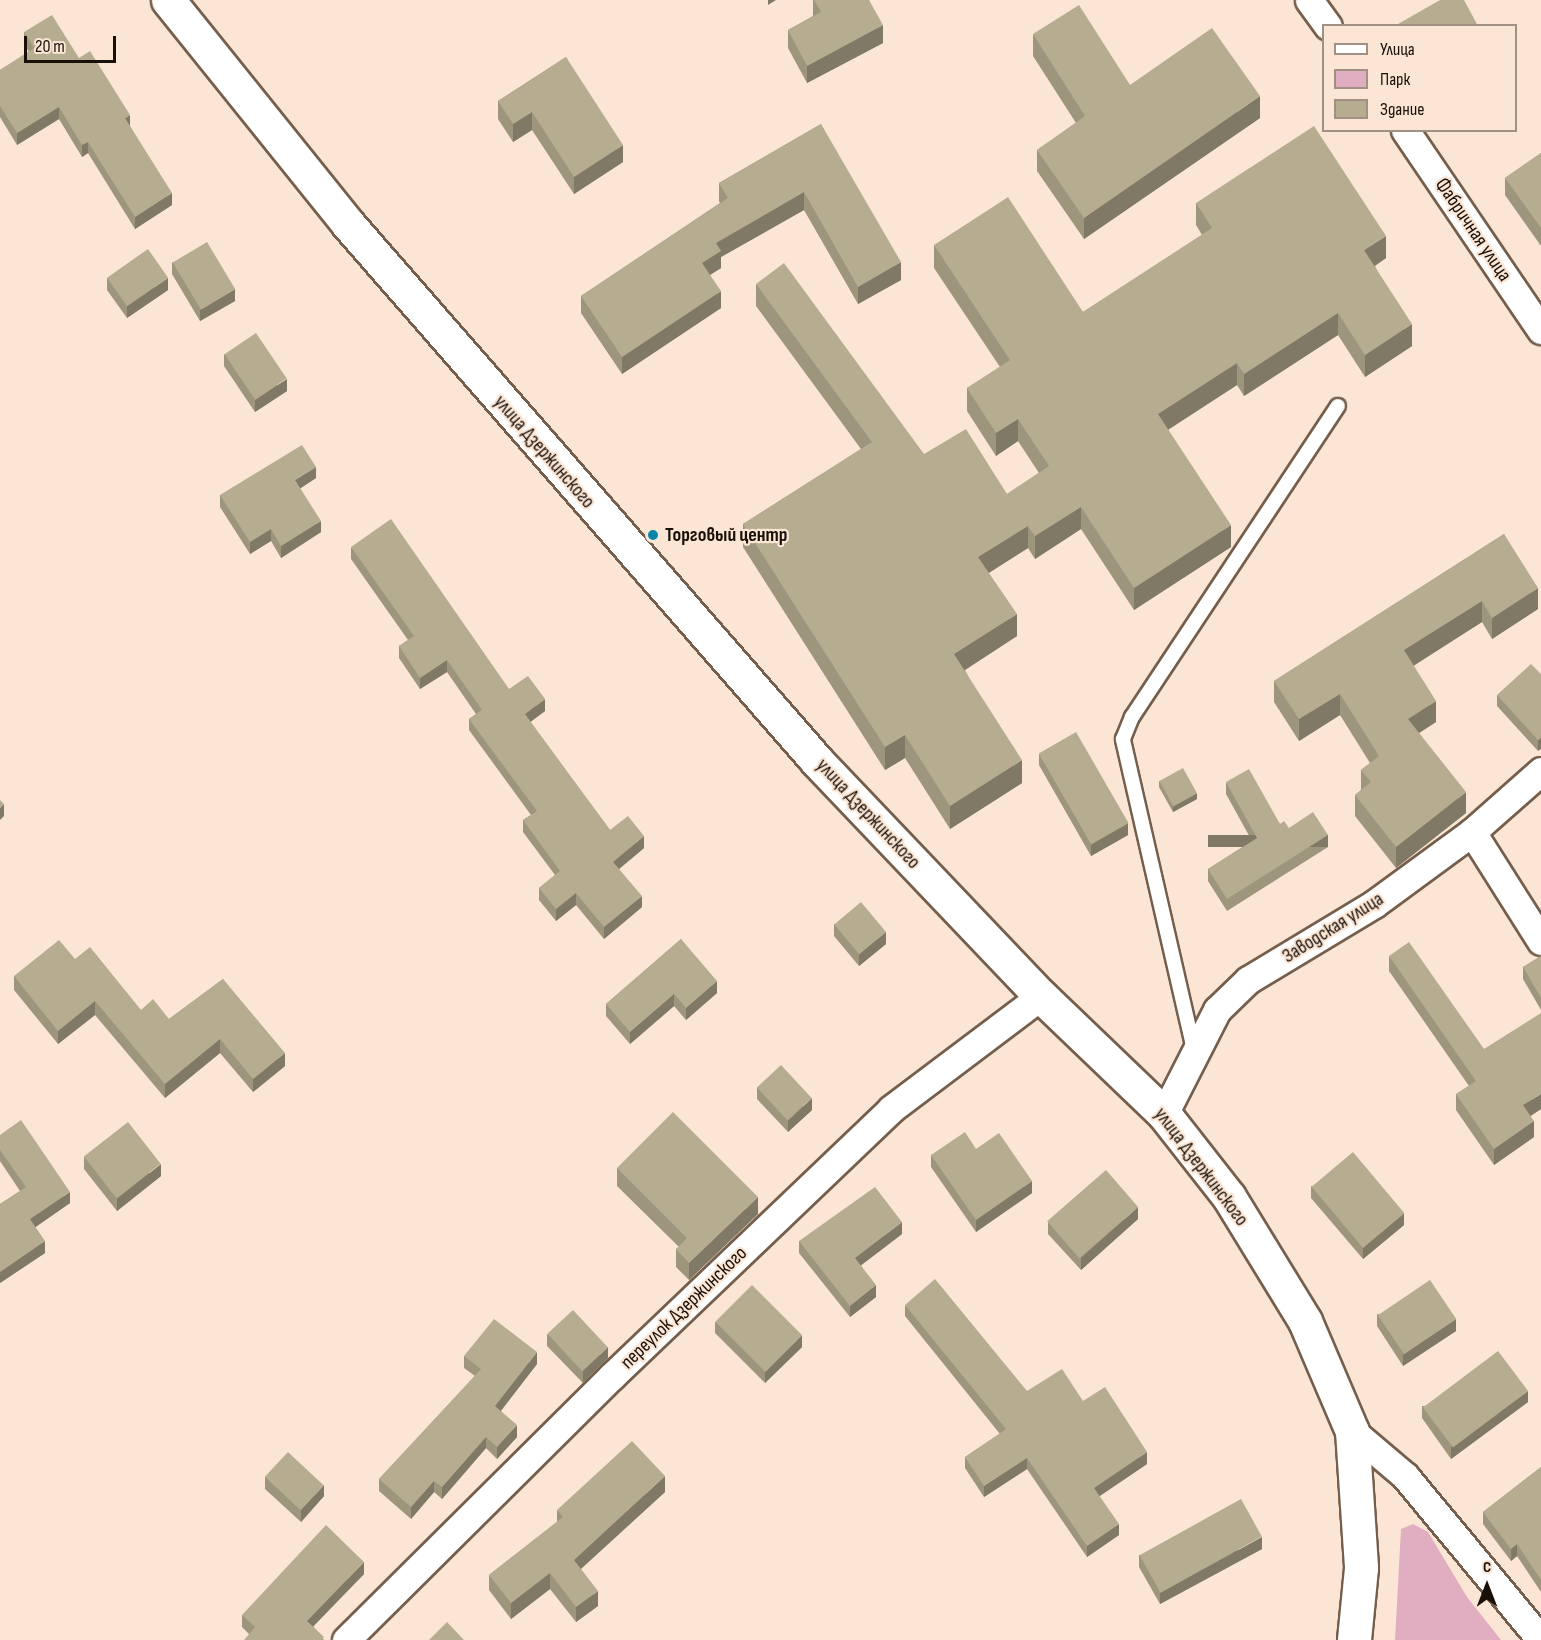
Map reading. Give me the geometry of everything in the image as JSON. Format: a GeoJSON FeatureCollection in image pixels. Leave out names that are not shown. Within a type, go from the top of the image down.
{"type":"FeatureCollection","features":[{"type":"Feature","properties":{"kind":"street","name":"улица Дзержинского"},"geometry":{"type":"LineString","coordinates":[[168,0],[348,224],[562,473],[816,760],[1041,996],[1164,1114],[1229,1197],[1305,1321],[1352,1431],[1405,1476],[1541,1640]]}},
{"type":"Feature","properties":{"kind":"street"},"geometry":{"type":"LineString","coordinates":[[1309,0],[1327,24]]}},
{"type":"Feature","properties":{"kind":"street","name":"Фабричная улица"},"geometry":{"type":"LineString","coordinates":[[1407,132],[1541,330]]}},
{"type":"Feature","properties":{"kind":"street","name":"Заводская улица"},"geometry":{"type":"LineString","coordinates":[[1164,1114],[1194,1050],[1217,1010],[1248,980],[1374,904],[1472,832],[1541,771]]}},
{"type":"Feature","properties":{"kind":"street"},"geometry":{"type":"LineString","coordinates":[[1472,832],[1541,941]]}},
{"type":"Feature","properties":{"kind":"street","name":"переулок Дзержинского"},"geometry":{"type":"LineString","coordinates":[[346,1640],[612,1376],[891,1109],[1041,996]]}},
{"type":"Feature","properties":{"kind":"street"},"geometry":{"type":"LineString","coordinates":[[1352,1431],[1361,1568],[1354,1640]]}},
{"type":"Feature","properties":{"kind":"lane"},"geometry":{"type":"LineString","coordinates":[[1194,1050],[1123,739],[1132,717],[1338,406]]}},
{"type":"Feature","properties":{"kind":"green space"},"geometry":{"type":"Polygon","coordinates":[[[1413,1524],[1428,1532],[1467,1597],[1501,1640],[1395,1640],[1401,1529],[1413,1524]]]}},
{"type":"Feature","properties":{"kind":"building"},"geometry":{"type":"Polygon","coordinates":[[[814,0],[869,0],[883,25],[807,66],[788,30],[821,12],[814,0]]]}},
{"type":"Feature","properties":{"kind":"building"},"geometry":{"type":"Polygon","coordinates":[[[1440,0],[1464,0],[1477,24],[1398,24],[1440,0]]]}},
{"type":"Feature","properties":{"kind":"building"},"geometry":{"type":"Polygon","coordinates":[[[1079,5],[1130,85],[1212,28],[1260,96],[1084,218],[1037,150],[1085,116],[1033,34],[1079,5]]]}},
{"type":"Feature","properties":{"kind":"building"},"geometry":{"type":"Polygon","coordinates":[[[52,15],[79,58],[90,51],[130,115],[125,118],[172,193],[135,217],[88,142],[82,145],[59,107],[17,133],[0,106],[0,70],[34,48],[24,32],[52,15]]]}},
{"type":"Feature","properties":{"kind":"building"},"geometry":{"type":"Polygon","coordinates":[[[566,57],[623,145],[574,177],[532,112],[513,124],[498,101],[566,57]]]}},
{"type":"Feature","properties":{"kind":"building"},"geometry":{"type":"Polygon","coordinates":[[[821,124],[901,262],[858,287],[804,192],[716,243],[721,251],[702,263],[721,291],[622,357],[581,296],[728,198],[719,183],[821,124]]]}},
{"type":"Feature","properties":{"kind":"building"},"geometry":{"type":"Polygon","coordinates":[[[1314,126],[1386,236],[1364,250],[1412,324],[1365,355],[1338,313],[1244,374],[1237,363],[1158,414],[1231,525],[1134,588],[1081,507],[1035,536],[1028,526],[978,557],[1017,614],[954,654],[1022,760],[950,806],[905,735],[885,747],[743,524],[872,442],[756,284],[784,263],[924,454],[966,429],[1007,494],[1049,466],[1018,419],[996,433],[967,388],[1010,360],[934,245],[1008,197],[1083,312],[1212,228],[1196,203],[1314,126]]]}},
{"type":"Feature","properties":{"kind":"building"},"geometry":{"type":"Polygon","coordinates":[[[1541,153],[1541,228],[1505,178],[1541,153]]]}},
{"type":"Feature","properties":{"kind":"building"},"geometry":{"type":"Polygon","coordinates":[[[207,242],[235,289],[201,310],[173,263],[207,242]]]}},
{"type":"Feature","properties":{"kind":"building"},"geometry":{"type":"Polygon","coordinates":[[[148,249],[168,278],[127,306],[107,278],[148,249]]]}},
{"type":"Feature","properties":{"kind":"building"},"geometry":{"type":"Polygon","coordinates":[[[256,333],[287,379],[255,400],[224,354],[256,333]]]}},
{"type":"Feature","properties":{"kind":"building"},"geometry":{"type":"Polygon","coordinates":[[[302,445],[316,467],[295,480],[321,521],[281,546],[271,529],[250,542],[220,495],[302,445]]]}},
{"type":"Feature","properties":{"kind":"building"},"geometry":{"type":"Polygon","coordinates":[[[391,519],[509,689],[528,676],[545,699],[525,714],[610,830],[628,816],[644,836],[613,862],[642,896],[604,927],[576,893],[556,909],[539,888],[560,871],[523,820],[537,811],[469,719],[482,710],[447,660],[420,678],[399,646],[414,636],[351,547],[391,519]]]}},
{"type":"Feature","properties":{"kind":"building"},"geometry":{"type":"Polygon","coordinates":[[[1504,534],[1538,588],[1492,618],[1482,601],[1404,650],[1436,701],[1408,719],[1466,792],[1396,847],[1355,795],[1371,782],[1361,770],[1379,756],[1340,694],[1299,719],[1274,681],[1504,534]]]}},
{"type":"Feature","properties":{"kind":"building"},"geometry":{"type":"Polygon","coordinates":[[[1531,664],[1541,674],[1541,737],[1538,740],[1497,695],[1531,664]]]}},
{"type":"Feature","properties":{"kind":"building"},"geometry":{"type":"Polygon","coordinates":[[[1076,732],[1128,823],[1091,844],[1039,754],[1076,732]]]}},
{"type":"Feature","properties":{"kind":"building"},"geometry":{"type":"Polygon","coordinates":[[[1183,768],[1197,793],[1173,806],[1159,781],[1183,768]]]}},
{"type":"Feature","properties":{"kind":"building"},"geometry":{"type":"Polygon","coordinates":[[[1249,769],[1280,824],[1284,821],[1289,828],[1313,812],[1328,835],[1227,899],[1208,869],[1257,838],[1226,782],[1249,769]]]}},
{"type":"Feature","properties":{"kind":"building"},"geometry":{"type":"Polygon","coordinates":[[[861,902],[886,932],[859,954],[834,924],[861,902]]]}},
{"type":"Feature","properties":{"kind":"building"},"geometry":{"type":"Polygon","coordinates":[[[681,939],[717,981],[686,1008],[674,994],[630,1032],[606,1004],[681,939]]]}},
{"type":"Feature","properties":{"kind":"building"},"geometry":{"type":"Polygon","coordinates":[[[59,940],[75,959],[90,947],[141,1010],[153,999],[169,1019],[223,979],[285,1053],[253,1079],[220,1039],[165,1084],[95,1001],[58,1031],[14,976],[59,940]]]}},
{"type":"Feature","properties":{"kind":"building"},"geometry":{"type":"Polygon","coordinates":[[[1409,942],[1484,1049],[1541,1013],[1541,1094],[1523,1105],[1534,1121],[1494,1149],[1456,1094],[1476,1081],[1389,956],[1409,942]]]}},
{"type":"Feature","properties":{"kind":"building"},"geometry":{"type":"Polygon","coordinates":[[[1541,956],[1541,998],[1523,967],[1541,956]]]}},
{"type":"Feature","properties":{"kind":"building"},"geometry":{"type":"Polygon","coordinates":[[[781,1065],[812,1098],[788,1120],[757,1088],[781,1065]]]}},
{"type":"Feature","properties":{"kind":"building"},"geometry":{"type":"Polygon","coordinates":[[[673,1112],[758,1197],[689,1263],[676,1249],[687,1238],[617,1168],[673,1112]]]}},
{"type":"Feature","properties":{"kind":"building"},"geometry":{"type":"Polygon","coordinates":[[[21,1120],[70,1192],[30,1219],[45,1241],[0,1272],[0,1204],[26,1187],[0,1150],[0,1135],[21,1120]]]}},
{"type":"Feature","properties":{"kind":"building"},"geometry":{"type":"Polygon","coordinates":[[[128,1122],[161,1164],[117,1198],[84,1156],[128,1122]]]}},
{"type":"Feature","properties":{"kind":"building"},"geometry":{"type":"Polygon","coordinates":[[[965,1132],[976,1149],[999,1133],[1032,1181],[976,1220],[931,1155],[965,1132]]]}},
{"type":"Feature","properties":{"kind":"building"},"geometry":{"type":"Polygon","coordinates":[[[1353,1152],[1404,1213],[1363,1248],[1312,1187],[1353,1152]]]}},
{"type":"Feature","properties":{"kind":"building"},"geometry":{"type":"Polygon","coordinates":[[[1106,1170],[1138,1207],[1079,1258],[1047,1221],[1106,1170]]]}},
{"type":"Feature","properties":{"kind":"building"},"geometry":{"type":"Polygon","coordinates":[[[875,1187],[902,1222],[855,1258],[876,1285],[850,1306],[799,1241],[875,1187]]]}},
{"type":"Feature","properties":{"kind":"building"},"geometry":{"type":"Polygon","coordinates":[[[935,1279],[1027,1391],[1062,1369],[1083,1401],[1105,1387],[1147,1452],[1094,1488],[1119,1524],[1087,1546],[1027,1458],[984,1486],[965,1457],[1006,1429],[905,1305],[935,1279]]]}},
{"type":"Feature","properties":{"kind":"building"},"geometry":{"type":"Polygon","coordinates":[[[1430,1280],[1456,1319],[1404,1354],[1378,1315],[1430,1280]]]}},
{"type":"Feature","properties":{"kind":"building"},"geometry":{"type":"Polygon","coordinates":[[[752,1285],[802,1335],[765,1372],[715,1322],[752,1285]]]}},
{"type":"Feature","properties":{"kind":"building"},"geometry":{"type":"Polygon","coordinates":[[[573,1310],[608,1347],[582,1371],[547,1334],[573,1310]]]}},
{"type":"Feature","properties":{"kind":"building"},"geometry":{"type":"Polygon","coordinates":[[[494,1319],[537,1352],[495,1406],[517,1425],[497,1447],[486,1437],[442,1487],[434,1481],[411,1507],[379,1479],[481,1369],[464,1356],[494,1319]]]}},
{"type":"Feature","properties":{"kind":"building"},"geometry":{"type":"Polygon","coordinates":[[[1498,1351],[1528,1391],[1453,1448],[1423,1408],[1498,1351]]]}},
{"type":"Feature","properties":{"kind":"building"},"geometry":{"type":"Polygon","coordinates":[[[632,1441],[665,1476],[574,1560],[598,1591],[576,1607],[550,1573],[511,1603],[489,1575],[563,1517],[557,1510],[632,1441]]]}},
{"type":"Feature","properties":{"kind":"building"},"geometry":{"type":"Polygon","coordinates":[[[288,1452],[324,1485],[301,1510],[265,1477],[288,1452]]]}},
{"type":"Feature","properties":{"kind":"building"},"geometry":{"type":"Polygon","coordinates":[[[1541,1467],[1541,1580],[1517,1544],[1511,1549],[1483,1512],[1541,1467]]]}},
{"type":"Feature","properties":{"kind":"building"},"geometry":{"type":"Polygon","coordinates":[[[1241,1499],[1262,1537],[1160,1593],[1140,1555],[1241,1499]]]}},
{"type":"Feature","properties":{"kind":"building"},"geometry":{"type":"Polygon","coordinates":[[[326,1525],[364,1562],[307,1621],[324,1637],[321,1640],[244,1640],[255,1627],[242,1615],[326,1525]]]}},
{"type":"Feature","properties":{"kind":"building"},"geometry":{"type":"Polygon","coordinates":[[[447,1622],[464,1640],[429,1640],[447,1622]]]}},
{"type":"Feature","properties":{"kind":"place","name":"Торговый центр"},"geometry":{"type":"Point","coordinates":[653,535]}}]}
